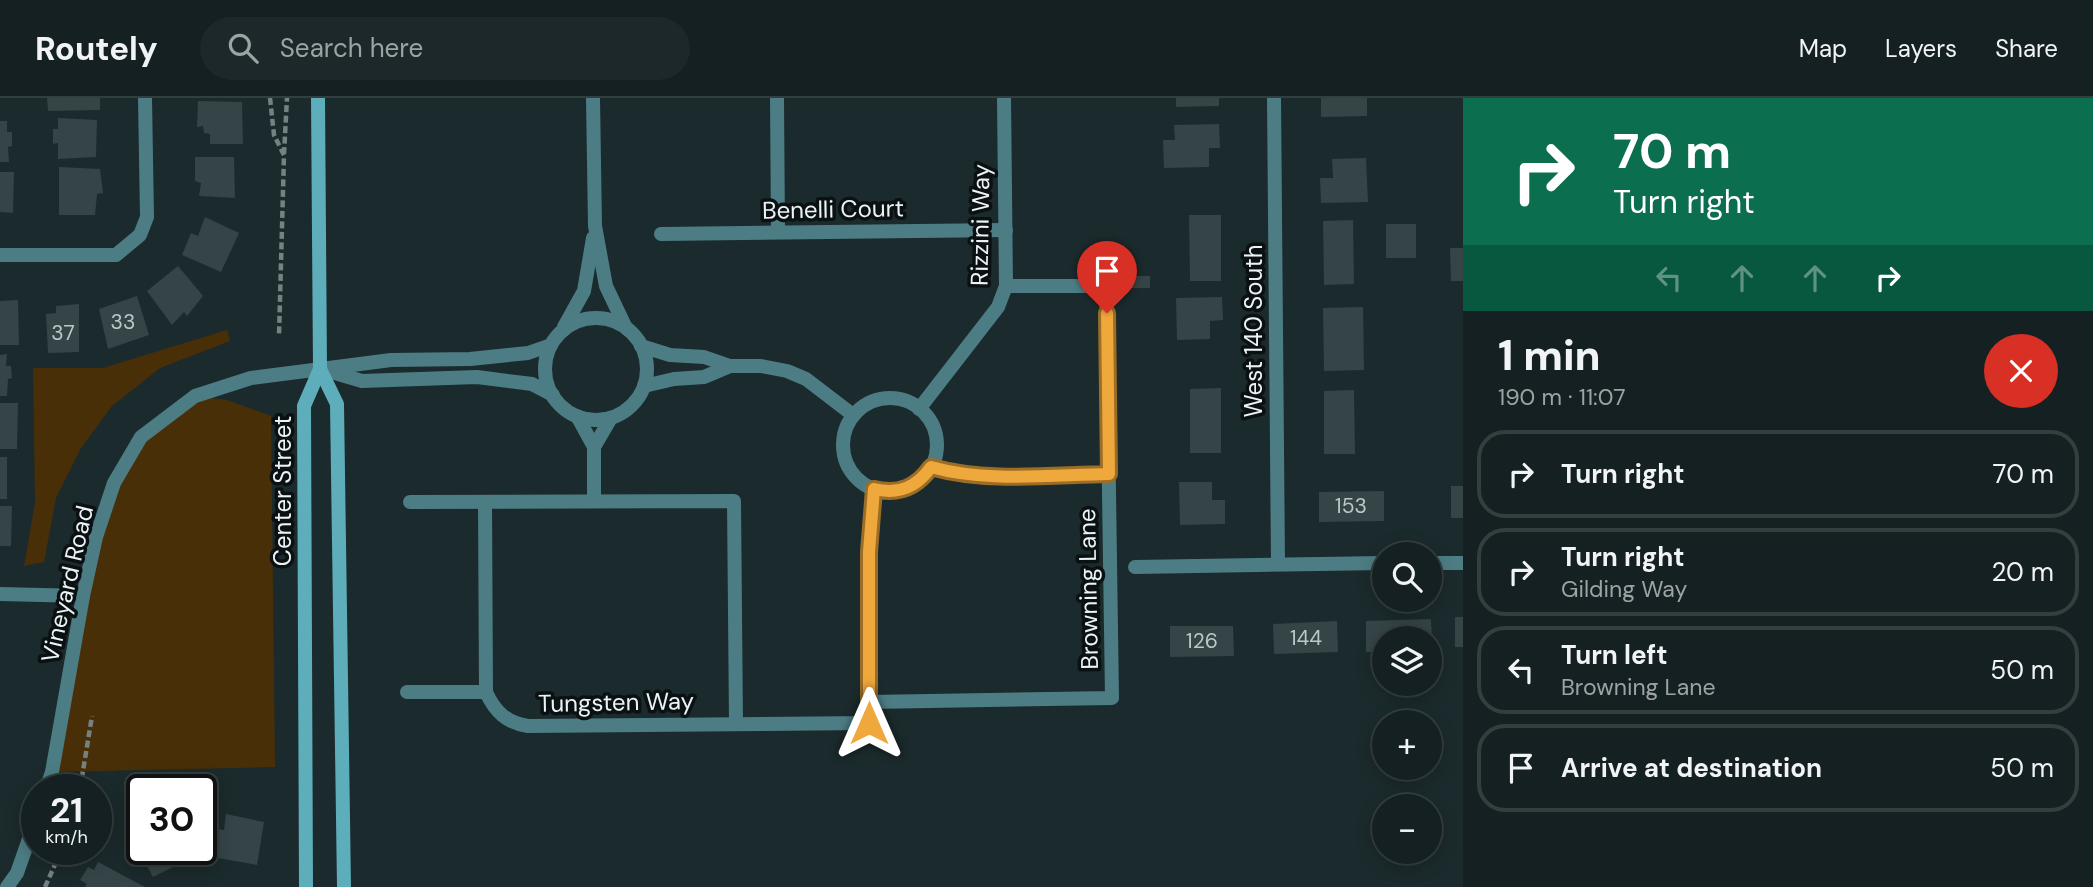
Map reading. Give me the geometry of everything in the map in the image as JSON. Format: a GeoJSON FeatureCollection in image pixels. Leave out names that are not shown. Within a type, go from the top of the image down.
{"type":"FeatureCollection","features":[{"type":"Feature","properties":{"kind":"main road"},"geometry":{"type":"LineString","coordinates":[[318,98],[320,369],[337,404],[344,887]]}},
{"type":"Feature","properties":{"kind":"main road","name":"Center Street"},"geometry":{"type":"LineString","coordinates":[[306,887],[304,406],[320,369]]}},
{"type":"Feature","properties":{"kind":"street"},"geometry":{"type":"LineString","coordinates":[[0,255],[116,255],[140,235],[148,217],[145,98]]}},
{"type":"Feature","properties":{"kind":"street"},"geometry":{"type":"LineString","coordinates":[[593,98],[595,226],[606,286],[625,327]]}},
{"type":"Feature","properties":{"kind":"street"},"geometry":{"type":"LineString","coordinates":[[777,98],[778,232]]}},
{"type":"Feature","properties":{"kind":"street","name":"Rizzini Way"},"geometry":{"type":"LineString","coordinates":[[919,409],[998,307],[1006,286],[1004,98]]}},
{"type":"Feature","properties":{"kind":"street","name":"West 140 South"},"geometry":{"type":"LineString","coordinates":[[1274,98],[1278,564]]}},
{"type":"Feature","properties":{"kind":"street"},"geometry":{"type":"LineString","coordinates":[[561,331],[575,322],[592,318],[610,319],[625,327],[638,339],[645,354],[647,371],[644,386],[636,401],[624,412],[611,418],[593,420],[577,416],[563,408],[553,396],[546,379],[546,362],[551,345],[584,291],[595,226]]}},
{"type":"Feature","properties":{"kind":"street","name":"Benelli Court"},"geometry":{"type":"LineString","coordinates":[[661,234],[1006,230]]}},
{"type":"Feature","properties":{"kind":"street","name":"Browning Lane"},"geometry":{"type":"LineString","coordinates":[[869,702],[1112,698],[1107,286],[1006,286]]}},
{"type":"Feature","properties":{"kind":"street","name":"Vineyard Road"},"geometry":{"type":"LineString","coordinates":[[51,774],[96,537],[114,483],[141,437],[195,396],[251,378],[391,360],[470,359],[516,354],[551,345]]}},
{"type":"Feature","properties":{"kind":"street"},"geometry":{"type":"LineString","coordinates":[[641,346],[670,355],[704,357],[730,366],[761,366],[787,371],[806,379],[853,415]]}},
{"type":"Feature","properties":{"kind":"street"},"geometry":{"type":"LineString","coordinates":[[644,386],[674,379],[704,377],[730,366]]}},
{"type":"Feature","properties":{"kind":"street"},"geometry":{"type":"LineString","coordinates":[[320,369],[362,381],[477,377],[532,384],[553,396]]}},
{"type":"Feature","properties":{"kind":"street"},"geometry":{"type":"LineString","coordinates":[[888,398],[902,400],[919,409],[933,426],[937,440],[936,454],[923,478],[899,491],[874,489],[859,481],[850,470],[843,443],[853,415],[874,401],[888,398]]}},
{"type":"Feature","properties":{"kind":"street"},"geometry":{"type":"LineString","coordinates":[[577,416],[594,447],[594,501]]}},
{"type":"Feature","properties":{"kind":"street"},"geometry":{"type":"LineString","coordinates":[[594,447],[611,418]]}},
{"type":"Feature","properties":{"kind":"street"},"geometry":{"type":"LineString","coordinates":[[931,467],[977,476],[1109,474]]}},
{"type":"Feature","properties":{"kind":"street"},"geometry":{"type":"LineString","coordinates":[[869,702],[869,552],[874,489]]}},
{"type":"Feature","properties":{"kind":"street"},"geometry":{"type":"LineString","coordinates":[[410,502],[734,501],[736,724]]}},
{"type":"Feature","properties":{"kind":"street"},"geometry":{"type":"LineString","coordinates":[[407,692],[486,692],[485,502]]}},
{"type":"Feature","properties":{"kind":"street"},"geometry":{"type":"LineString","coordinates":[[1135,567],[1372,563]]}},
{"type":"Feature","properties":{"kind":"street"},"geometry":{"type":"LineString","coordinates":[[1442,563],[1463,563]]}},
{"type":"Feature","properties":{"kind":"street"},"geometry":{"type":"LineString","coordinates":[[0,594],[83,596]]}},
{"type":"Feature","properties":{"kind":"street","name":"Tungsten Way"},"geometry":{"type":"LineString","coordinates":[[486,692],[496,711],[502,716],[519,725],[528,726],[869,723],[869,702]]}},
{"type":"Feature","properties":{"kind":"street"},"geometry":{"type":"LineString","coordinates":[[8,887],[21,862]]}},
{"type":"Feature","properties":{"kind":"path"},"geometry":{"type":"LineString","coordinates":[[270,98],[274,135],[284,155]]}},
{"type":"Feature","properties":{"kind":"path"},"geometry":{"type":"LineString","coordinates":[[279,336],[287,98]]}},
{"type":"Feature","properties":{"kind":"path"},"geometry":{"type":"LineString","coordinates":[[82,774],[92,716]]}},
{"type":"Feature","properties":{"kind":"path"},"geometry":{"type":"LineString","coordinates":[[44,887],[54,865]]}},
{"type":"Feature","properties":{"kind":"shaded area"},"geometry":{"type":"Polygon","coordinates":[[[227,330],[230,341],[160,368],[112,406],[81,448],[56,498],[44,562],[24,566],[35,503],[33,368],[103,368],[227,330]]]}},
{"type":"Feature","properties":{"kind":"shaded area"},"geometry":{"type":"Polygon","coordinates":[[[195,396],[227,400],[271,416],[275,767],[52,772],[96,537],[141,437],[195,396]]]}},
{"type":"Feature","properties":{"kind":"building"},"geometry":{"type":"Polygon","coordinates":[[[47,98],[100,98],[100,110],[48,111],[47,98]]]}},
{"type":"Feature","properties":{"kind":"building"},"geometry":{"type":"Polygon","coordinates":[[[1176,98],[1219,98],[1219,106],[1176,107],[1176,98]]]}},
{"type":"Feature","properties":{"kind":"building"},"geometry":{"type":"Polygon","coordinates":[[[1321,98],[1367,98],[1367,116],[1321,117],[1321,98]]]}},
{"type":"Feature","properties":{"kind":"building"},"geometry":{"type":"Polygon","coordinates":[[[198,101],[242,102],[243,144],[210,144],[210,134],[204,133],[203,126],[197,127],[198,101]]]}},
{"type":"Feature","properties":{"kind":"building"},"geometry":{"type":"Polygon","coordinates":[[[58,118],[97,120],[96,157],[58,159],[58,143],[53,144],[53,129],[58,129],[58,118]]]}},
{"type":"Feature","properties":{"kind":"building"},"geometry":{"type":"Polygon","coordinates":[[[0,121],[7,121],[7,132],[12,132],[12,146],[8,147],[9,162],[0,162],[0,121]]]}},
{"type":"Feature","properties":{"kind":"building"},"geometry":{"type":"Polygon","coordinates":[[[1219,124],[1220,148],[1209,148],[1209,167],[1164,168],[1163,140],[1175,140],[1174,125],[1219,124]]]}},
{"type":"Feature","properties":{"kind":"building"},"geometry":{"type":"Polygon","coordinates":[[[195,157],[234,157],[235,198],[199,196],[201,183],[195,181],[195,157]]]}},
{"type":"Feature","properties":{"kind":"building"},"geometry":{"type":"Polygon","coordinates":[[[1366,158],[1368,202],[1321,203],[1320,178],[1333,178],[1332,159],[1366,158]]]}},
{"type":"Feature","properties":{"kind":"building"},"geometry":{"type":"Polygon","coordinates":[[[59,167],[100,169],[103,193],[97,194],[95,215],[59,215],[59,167]]]}},
{"type":"Feature","properties":{"kind":"building"},"geometry":{"type":"Polygon","coordinates":[[[0,172],[14,172],[13,213],[0,212],[0,172]]]}},
{"type":"Feature","properties":{"kind":"building"},"geometry":{"type":"Polygon","coordinates":[[[1189,215],[1221,215],[1221,281],[1190,281],[1189,215]]]}},
{"type":"Feature","properties":{"kind":"building"},"geometry":{"type":"Polygon","coordinates":[[[205,217],[239,233],[221,272],[182,255],[191,233],[198,236],[205,217]]]}},
{"type":"Feature","properties":{"kind":"building"},"geometry":{"type":"Polygon","coordinates":[[[1353,220],[1354,284],[1324,285],[1323,221],[1353,220]]]}},
{"type":"Feature","properties":{"kind":"building"},"geometry":{"type":"Polygon","coordinates":[[[1386,224],[1416,224],[1416,258],[1386,258],[1386,224]]]}},
{"type":"Feature","properties":{"kind":"building"},"geometry":{"type":"Polygon","coordinates":[[[1450,248],[1463,248],[1463,281],[1451,281],[1450,248]]]}},
{"type":"Feature","properties":{"kind":"building"},"geometry":{"type":"Polygon","coordinates":[[[178,266],[203,296],[187,316],[184,312],[172,325],[147,291],[178,266]]]}},
{"type":"Feature","properties":{"kind":"building"},"geometry":{"type":"Polygon","coordinates":[[[1128,276],[1150,276],[1150,288],[1128,288],[1128,276]]]}},
{"type":"Feature","properties":{"kind":"building"},"geometry":{"type":"Polygon","coordinates":[[[137,296],[149,335],[108,349],[99,309],[137,296]]]}},
{"type":"Feature","properties":{"kind":"building"},"geometry":{"type":"Polygon","coordinates":[[[1222,297],[1223,320],[1210,321],[1210,339],[1177,340],[1176,298],[1222,297]]]}},
{"type":"Feature","properties":{"kind":"building"},"geometry":{"type":"Polygon","coordinates":[[[18,300],[19,345],[0,345],[0,301],[18,300]]]}},
{"type":"Feature","properties":{"kind":"building"},"geometry":{"type":"Polygon","coordinates":[[[79,304],[79,352],[48,353],[46,314],[56,313],[56,306],[79,304]]]}},
{"type":"Feature","properties":{"kind":"building"},"geometry":{"type":"Polygon","coordinates":[[[1363,307],[1364,370],[1324,371],[1323,308],[1363,307]]]}},
{"type":"Feature","properties":{"kind":"building"},"geometry":{"type":"Polygon","coordinates":[[[7,354],[6,366],[11,366],[12,378],[8,379],[7,396],[0,396],[0,355],[7,354]]]}},
{"type":"Feature","properties":{"kind":"building"},"geometry":{"type":"Polygon","coordinates":[[[1221,388],[1221,453],[1190,453],[1190,389],[1221,388]]]}},
{"type":"Feature","properties":{"kind":"building"},"geometry":{"type":"Polygon","coordinates":[[[1354,390],[1355,454],[1324,454],[1324,391],[1354,390]]]}},
{"type":"Feature","properties":{"kind":"building"},"geometry":{"type":"Polygon","coordinates":[[[0,403],[18,403],[17,449],[0,449],[0,403]]]}},
{"type":"Feature","properties":{"kind":"building"},"geometry":{"type":"Polygon","coordinates":[[[0,457],[7,457],[7,499],[0,499],[0,457]]]}},
{"type":"Feature","properties":{"kind":"building"},"geometry":{"type":"Polygon","coordinates":[[[1179,482],[1212,482],[1212,500],[1225,500],[1225,524],[1180,525],[1179,482]]]}},
{"type":"Feature","properties":{"kind":"building"},"geometry":{"type":"Polygon","coordinates":[[[1451,486],[1463,486],[1463,518],[1451,518],[1451,486]]]}},
{"type":"Feature","properties":{"kind":"building"},"geometry":{"type":"Polygon","coordinates":[[[1384,491],[1384,521],[1319,522],[1319,492],[1384,491]]]}},
{"type":"Feature","properties":{"kind":"building"},"geometry":{"type":"Polygon","coordinates":[[[0,506],[12,506],[11,546],[0,546],[0,506]]]}},
{"type":"Feature","properties":{"kind":"building"},"geometry":{"type":"Polygon","coordinates":[[[1455,617],[1463,617],[1463,647],[1455,647],[1455,617]]]}},
{"type":"Feature","properties":{"kind":"building"},"geometry":{"type":"Polygon","coordinates":[[[1431,619],[1431,626],[1372,626],[1372,652],[1366,652],[1366,621],[1431,619]]]}},
{"type":"Feature","properties":{"kind":"building"},"geometry":{"type":"Polygon","coordinates":[[[1337,621],[1338,652],[1274,654],[1273,624],[1337,621]]]}},
{"type":"Feature","properties":{"kind":"building"},"geometry":{"type":"Polygon","coordinates":[[[1170,626],[1233,626],[1234,656],[1170,657],[1170,626]]]}},
{"type":"Feature","properties":{"kind":"building"},"geometry":{"type":"Polygon","coordinates":[[[226,814],[264,822],[257,865],[217,858],[217,829],[224,830],[226,814]]]}},
{"type":"Feature","properties":{"kind":"building"},"geometry":{"type":"Polygon","coordinates":[[[96,865],[104,865],[145,887],[85,887],[87,884],[80,880],[88,867],[94,870],[96,865]]]}},
{"type":"Feature","properties":{"kind":"building"},"geometry":{"type":"Polygon","coordinates":[[[147,865],[177,865],[153,877],[147,865]]]}},
{"type":"Feature","properties":{"kind":"route"},"geometry":{"type":"LineString","coordinates":[[869,723],[869,552],[874,489],[885,492],[899,491],[912,486],[923,478],[931,467],[977,476],[1109,474],[1107,313]]}}]}
